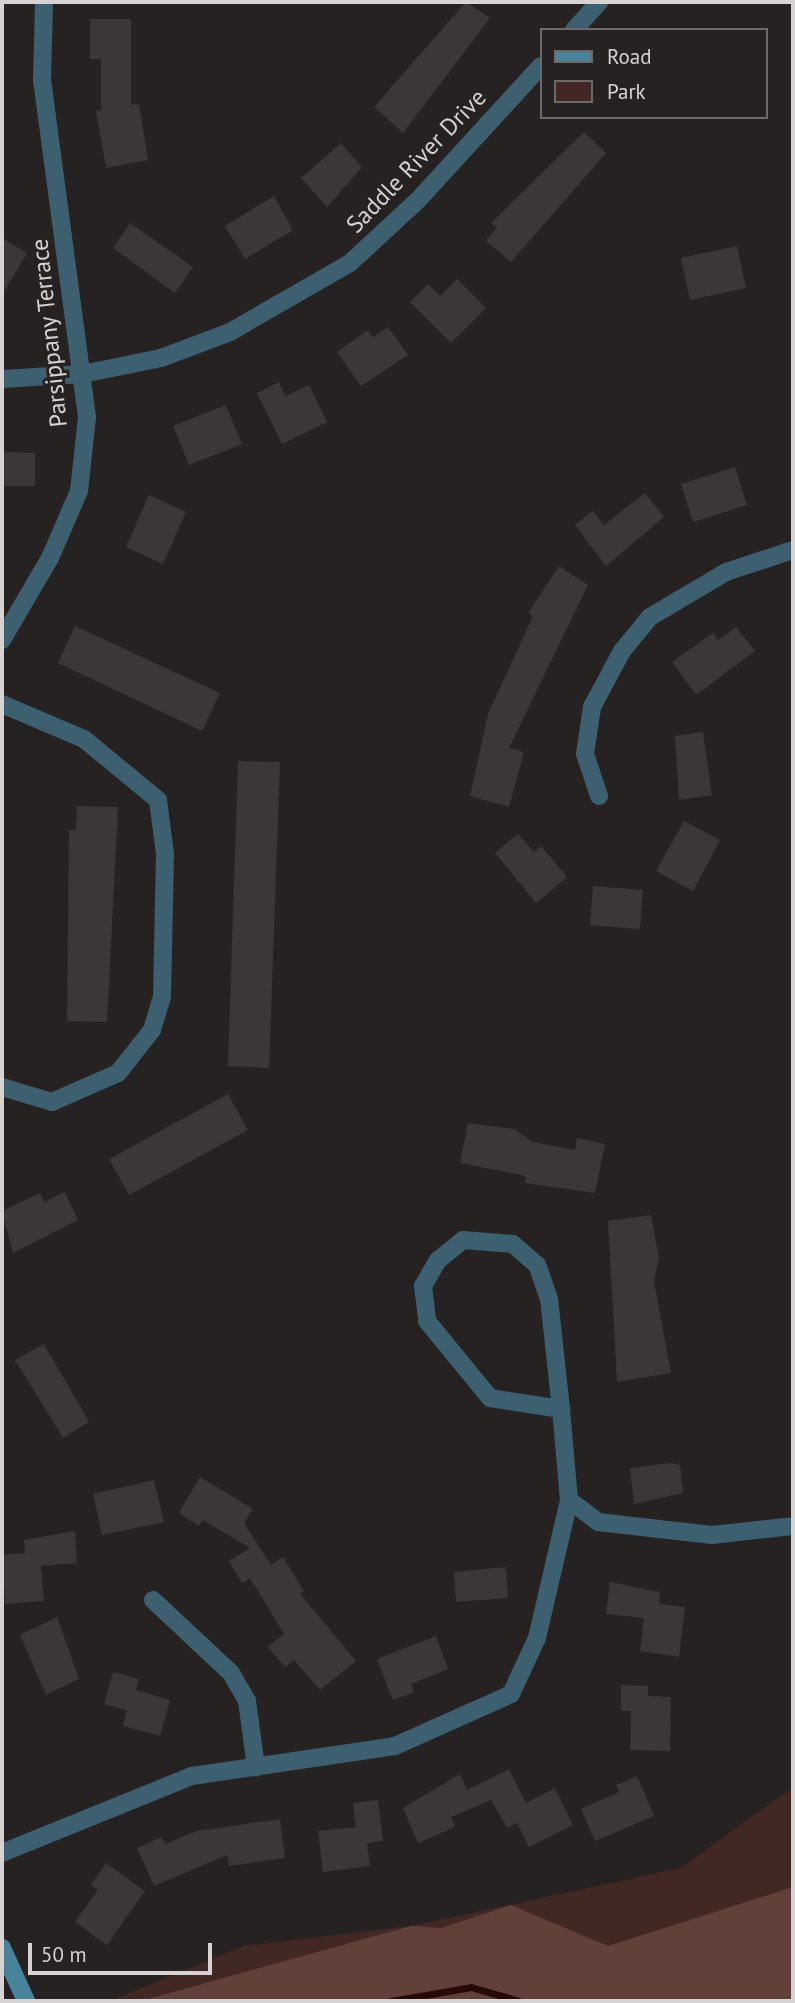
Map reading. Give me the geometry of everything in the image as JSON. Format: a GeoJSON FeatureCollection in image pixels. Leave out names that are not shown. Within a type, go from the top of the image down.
{"type":"FeatureCollection","features":[{"type":"Feature","properties":{"kind":"main road"},"geometry":{"type":"LineString","coordinates":[[2,1948],[26,2001]]}},
{"type":"Feature","properties":{"kind":"street","name":"Parsippany Terrace"},"geometry":{"type":"LineString","coordinates":[[2,640],[50,558],[79,491],[87,417],[42,80],[44,2]]}},
{"type":"Feature","properties":{"kind":"street"},"geometry":{"type":"LineString","coordinates":[[576,28],[599,2]]}},
{"type":"Feature","properties":{"kind":"street","name":"Saddle River Drive"},"geometry":{"type":"LineString","coordinates":[[2,379],[83,374],[161,358],[230,332],[350,262],[419,199],[540,67]]}},
{"type":"Feature","properties":{"kind":"street"},"geometry":{"type":"LineString","coordinates":[[599,796],[585,754],[592,707],[622,651],[650,617],[726,572],[793,550]]}},
{"type":"Feature","properties":{"kind":"street"},"geometry":{"type":"LineString","coordinates":[[2,704],[84,739],[158,800],[165,854],[162,997],[152,1030],[118,1073],[52,1102],[2,1087]]}},
{"type":"Feature","properties":{"kind":"street"},"geometry":{"type":"LineString","coordinates":[[2,1853],[192,1776],[395,1746],[511,1695],[537,1638],[569,1500],[561,1409],[550,1299],[537,1265],[513,1244],[463,1240],[438,1260],[423,1286],[427,1321],[490,1398],[561,1409]]}},
{"type":"Feature","properties":{"kind":"street"},"geometry":{"type":"LineString","coordinates":[[569,1500],[598,1522],[712,1535],[793,1526]]}},
{"type":"Feature","properties":{"kind":"street"},"geometry":{"type":"LineString","coordinates":[[153,1600],[230,1673],[247,1701],[256,1767]]}},
{"type":"Feature","properties":{"kind":"green space"},"geometry":{"type":"Polygon","coordinates":[[[793,1787],[793,2001],[110,2001],[244,1946],[411,1926],[681,1868],[793,1787]]]}},
{"type":"Feature","properties":{"kind":"shaded area"},"geometry":{"type":"Polygon","coordinates":[[[793,1887],[793,2001],[141,2001],[411,1926],[441,1928],[511,1905],[608,1946],[793,1887]]]}},
{"type":"Feature","properties":{"kind":"building"},"geometry":{"type":"Polygon","coordinates":[[[466,2],[490,18],[403,133],[374,107],[466,2]]]}},
{"type":"Feature","properties":{"kind":"building"},"geometry":{"type":"Polygon","coordinates":[[[90,19],[131,19],[131,105],[139,104],[148,160],[106,168],[96,111],[101,110],[101,59],[90,59],[90,19]]]}},
{"type":"Feature","properties":{"kind":"building"},"geometry":{"type":"Polygon","coordinates":[[[584,132],[606,153],[511,262],[486,241],[497,228],[491,223],[584,132]]]}},
{"type":"Feature","properties":{"kind":"building"},"geometry":{"type":"Polygon","coordinates":[[[341,143],[362,167],[327,207],[301,178],[341,143]]]}},
{"type":"Feature","properties":{"kind":"building"},"geometry":{"type":"Polygon","coordinates":[[[274,196],[293,230],[245,259],[225,226],[274,196]]]}},
{"type":"Feature","properties":{"kind":"building"},"geometry":{"type":"Polygon","coordinates":[[[130,223],[193,267],[175,293],[113,248],[130,223]]]}},
{"type":"Feature","properties":{"kind":"building"},"geometry":{"type":"Polygon","coordinates":[[[2,238],[27,253],[2,295],[2,238]]]}},
{"type":"Feature","properties":{"kind":"building"},"geometry":{"type":"Polygon","coordinates":[[[737,246],[746,288],[690,300],[681,258],[737,246]]]}},
{"type":"Feature","properties":{"kind":"building"},"geometry":{"type":"Polygon","coordinates":[[[457,279],[486,308],[451,343],[410,302],[428,284],[440,296],[457,279]]]}},
{"type":"Feature","properties":{"kind":"building"},"geometry":{"type":"Polygon","coordinates":[[[388,327],[408,355],[361,386],[337,352],[368,330],[373,337],[388,327]]]}},
{"type":"Feature","properties":{"kind":"building"},"geometry":{"type":"Polygon","coordinates":[[[279,382],[285,396],[309,385],[327,422],[282,444],[257,393],[279,382]]]}},
{"type":"Feature","properties":{"kind":"building"},"geometry":{"type":"Polygon","coordinates":[[[226,405],[242,444],[189,465],[173,426],[226,405]]]}},
{"type":"Feature","properties":{"kind":"building"},"geometry":{"type":"Polygon","coordinates":[[[2,452],[35,453],[35,486],[2,486],[2,452]]]}},
{"type":"Feature","properties":{"kind":"building"},"geometry":{"type":"Polygon","coordinates":[[[735,467],[747,505],[693,522],[681,484],[735,467]]]}},
{"type":"Feature","properties":{"kind":"building"},"geometry":{"type":"Polygon","coordinates":[[[645,493],[664,517],[606,566],[575,525],[593,511],[604,525],[645,493]]]}},
{"type":"Feature","properties":{"kind":"building"},"geometry":{"type":"Polygon","coordinates":[[[149,495],[186,512],[163,564],[126,547],[149,495]]]}},
{"type":"Feature","properties":{"kind":"building"},"geometry":{"type":"Polygon","coordinates":[[[559,566],[588,585],[509,748],[524,752],[509,807],[470,796],[488,714],[533,616],[528,613],[559,566]]]}},
{"type":"Feature","properties":{"kind":"building"},"geometry":{"type":"Polygon","coordinates":[[[75,626],[220,693],[202,731],[58,663],[75,626]]]}},
{"type":"Feature","properties":{"kind":"building"},"geometry":{"type":"Polygon","coordinates":[[[736,627],[755,651],[696,695],[672,662],[713,633],[718,640],[736,627]]]}},
{"type":"Feature","properties":{"kind":"building"},"geometry":{"type":"Polygon","coordinates":[[[703,732],[712,795],[679,800],[675,736],[703,732]]]}},
{"type":"Feature","properties":{"kind":"building"},"geometry":{"type":"Polygon","coordinates":[[[238,761],[280,762],[269,1068],[228,1066],[238,761]]]}},
{"type":"Feature","properties":{"kind":"building"},"geometry":{"type":"Polygon","coordinates":[[[77,806],[118,807],[107,1022],[67,1021],[69,830],[76,830],[77,806]]]}},
{"type":"Feature","properties":{"kind":"building"},"geometry":{"type":"Polygon","coordinates":[[[684,821],[720,840],[693,891],[656,871],[684,821]]]}},
{"type":"Feature","properties":{"kind":"building"},"geometry":{"type":"Polygon","coordinates":[[[518,834],[534,852],[541,846],[567,877],[536,903],[495,853],[518,834]]]}},
{"type":"Feature","properties":{"kind":"building"},"geometry":{"type":"Polygon","coordinates":[[[593,886],[643,890],[640,929],[590,925],[593,886]]]}},
{"type":"Feature","properties":{"kind":"building"},"geometry":{"type":"Polygon","coordinates":[[[228,1094],[248,1130],[129,1195],[109,1159],[228,1094]]]}},
{"type":"Feature","properties":{"kind":"building"},"geometry":{"type":"Polygon","coordinates":[[[468,1123],[514,1129],[533,1142],[575,1150],[577,1138],[605,1144],[595,1193],[525,1183],[526,1176],[460,1163],[468,1123]]]}},
{"type":"Feature","properties":{"kind":"building"},"geometry":{"type":"Polygon","coordinates":[[[65,1192],[78,1220],[13,1253],[2,1211],[40,1193],[44,1202],[65,1192]]]}},
{"type":"Feature","properties":{"kind":"building"},"geometry":{"type":"Polygon","coordinates":[[[651,1215],[659,1258],[654,1281],[671,1373],[617,1382],[608,1221],[651,1215]]]}},
{"type":"Feature","properties":{"kind":"building"},"geometry":{"type":"Polygon","coordinates":[[[44,1344],[89,1422],[63,1438],[15,1360],[44,1344]]]}},
{"type":"Feature","properties":{"kind":"building"},"geometry":{"type":"Polygon","coordinates":[[[670,1463],[680,1465],[683,1493],[634,1504],[630,1468],[670,1463]]]}},
{"type":"Feature","properties":{"kind":"building"},"geometry":{"type":"Polygon","coordinates":[[[200,1477],[253,1509],[244,1523],[271,1565],[283,1557],[304,1591],[300,1594],[356,1661],[320,1690],[294,1660],[285,1667],[268,1647],[284,1634],[250,1578],[242,1583],[229,1561],[250,1548],[203,1520],[199,1526],[179,1513],[200,1477]]]}},
{"type":"Feature","properties":{"kind":"building"},"geometry":{"type":"Polygon","coordinates":[[[154,1480],[164,1522],[102,1535],[93,1494],[154,1480]]]}},
{"type":"Feature","properties":{"kind":"building"},"geometry":{"type":"Polygon","coordinates":[[[75,1531],[77,1563],[41,1566],[44,1601],[5,1604],[2,1555],[25,1553],[24,1540],[75,1531]]]}},
{"type":"Feature","properties":{"kind":"building"},"geometry":{"type":"Polygon","coordinates":[[[506,1567],[508,1598],[456,1602],[454,1572],[506,1567]]]}},
{"type":"Feature","properties":{"kind":"building"},"geometry":{"type":"Polygon","coordinates":[[[610,1582],[660,1592],[659,1604],[685,1607],[679,1657],[640,1651],[644,1618],[606,1614],[610,1582]]]}},
{"type":"Feature","properties":{"kind":"building"},"geometry":{"type":"Polygon","coordinates":[[[57,1617],[79,1679],[46,1695],[20,1635],[57,1617]]]}},
{"type":"Feature","properties":{"kind":"building"},"geometry":{"type":"Polygon","coordinates":[[[436,1636],[448,1669],[411,1684],[414,1692],[393,1700],[377,1659],[436,1636]]]}},
{"type":"Feature","properties":{"kind":"building"},"geometry":{"type":"Polygon","coordinates":[[[113,1672],[139,1679],[136,1690],[170,1700],[160,1736],[123,1726],[127,1710],[104,1704],[113,1672]]]}},
{"type":"Feature","properties":{"kind":"building"},"geometry":{"type":"Polygon","coordinates":[[[621,1685],[648,1686],[648,1696],[671,1697],[670,1751],[630,1750],[631,1711],[621,1711],[621,1685]]]}},
{"type":"Feature","properties":{"kind":"building"},"geometry":{"type":"Polygon","coordinates":[[[509,1769],[526,1803],[555,1788],[573,1825],[529,1847],[517,1823],[507,1828],[491,1800],[451,1817],[455,1827],[418,1843],[403,1808],[460,1774],[467,1790],[509,1769]]]}},
{"type":"Feature","properties":{"kind":"building"},"geometry":{"type":"Polygon","coordinates":[[[637,1776],[654,1816],[595,1841],[581,1809],[619,1792],[616,1785],[637,1776]]]}},
{"type":"Feature","properties":{"kind":"building"},"geometry":{"type":"Polygon","coordinates":[[[378,1800],[383,1841],[367,1843],[370,1866],[323,1872],[318,1831],[356,1827],[353,1803],[378,1800]]]}},
{"type":"Feature","properties":{"kind":"building"},"geometry":{"type":"Polygon","coordinates":[[[280,1819],[285,1858],[229,1866],[227,1855],[154,1886],[137,1848],[162,1837],[165,1844],[196,1831],[280,1819]]]}},
{"type":"Feature","properties":{"kind":"building"},"geometry":{"type":"Polygon","coordinates":[[[106,1863],[145,1891],[107,1945],[75,1922],[98,1890],[91,1885],[106,1863]]]}},
{"type":"Feature","properties":{"kind":"waterway"},"geometry":{"type":"LineString","coordinates":[[391,2001],[471,1987],[519,2001]]}}]}
